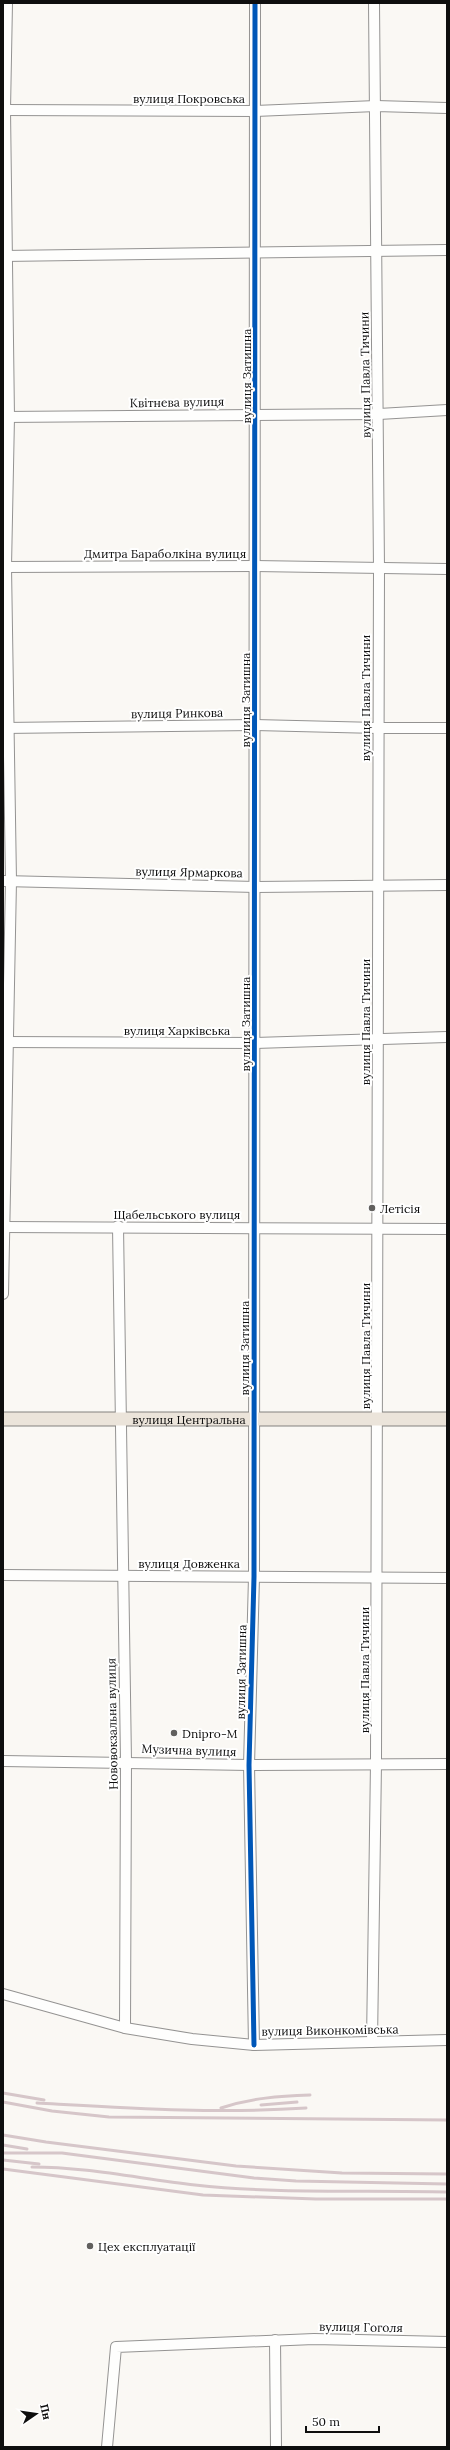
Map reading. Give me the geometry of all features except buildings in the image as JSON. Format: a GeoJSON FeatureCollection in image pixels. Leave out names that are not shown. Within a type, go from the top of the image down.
{"type":"FeatureCollection","features":[{"type":"Feature","properties":{"kind":"main road","name":"вулиця Центральна"},"geometry":{"type":"LineString","coordinates":[[3,1419],[447,1419]]}},
{"type":"Feature","properties":{"kind":"street"},"geometry":{"type":"LineString","coordinates":[[3,1294],[7,881],[4,567],[6,417],[4,110],[7,3]]}},
{"type":"Feature","properties":{"kind":"street","name":"вулиця Затишна"},"geometry":{"type":"LineString","coordinates":[[254,2045],[249,1765],[254,1576],[256,887],[255,3]]}},
{"type":"Feature","properties":{"kind":"street","name":"вулиця Павла Тичини"},"geometry":{"type":"LineString","coordinates":[[372,2042],[376,1763],[378,1419],[379,569],[374,3]]}},
{"type":"Feature","properties":{"kind":"street","name":"вулиця Покровська"},"geometry":{"type":"LineString","coordinates":[[4,110],[255,111],[376,106],[447,108]]}},
{"type":"Feature","properties":{"kind":"street"},"geometry":{"type":"LineString","coordinates":[[5,256],[447,250]]}},
{"type":"Feature","properties":{"kind":"street","name":"Квітнева вулиця"},"geometry":{"type":"LineString","coordinates":[[6,417],[378,414],[447,410]]}},
{"type":"Feature","properties":{"kind":"street","name":"Дмитра Бараболкіна вулиця"},"geometry":{"type":"LineString","coordinates":[[4,567],[255,566],[447,569]]}},
{"type":"Feature","properties":{"kind":"street","name":"вулиця Ринкова"},"geometry":{"type":"LineString","coordinates":[[6,728],[255,725],[447,728]]}},
{"type":"Feature","properties":{"kind":"street","name":"вулиця Ярмаркова"},"geometry":{"type":"LineString","coordinates":[[7,881],[256,887],[378,887],[447,885]]}},
{"type":"Feature","properties":{"kind":"street","name":"вулиця Харківська"},"geometry":{"type":"LineString","coordinates":[[5,1042],[255,1043],[447,1037]]}},
{"type":"Feature","properties":{"kind":"street","name":"Щабельського вулиця"},"geometry":{"type":"LineString","coordinates":[[3,1227],[118,1226],[447,1229]]}},
{"type":"Feature","properties":{"kind":"street","name":"Нововокзальна вулиця"},"geometry":{"type":"LineString","coordinates":[[118,1226],[122,1576],[126,1761],[125,2028]]}},
{"type":"Feature","properties":{"kind":"street","name":"вулиця Довженка"},"geometry":{"type":"LineString","coordinates":[[3,1575],[447,1578]]}},
{"type":"Feature","properties":{"kind":"street","name":"Музична вулиця"},"geometry":{"type":"LineString","coordinates":[[3,1761],[126,1761],[249,1765],[376,1763],[447,1764]]}},
{"type":"Feature","properties":{"kind":"street","name":"вулиця Виконкомівська"},"geometry":{"type":"LineString","coordinates":[[3,1994],[125,2028],[192,2039],[254,2045],[447,2040]]}},
{"type":"Feature","properties":{"kind":"street"},"geometry":{"type":"LineString","coordinates":[[275,2340],[276,2447]]}},
{"type":"Feature","properties":{"kind":"street","name":"вулиця Гоголя"},"geometry":{"type":"LineString","coordinates":[[107,2447],[116,2347],[275,2340],[447,2342]]}},
{"type":"Feature","properties":{"kind":"railway"},"geometry":{"type":"LineString","coordinates":[[3,2093],[44,2100]]}},
{"type":"Feature","properties":{"kind":"railway"},"geometry":{"type":"LineString","coordinates":[[221,2108],[266,2098],[310,2095]]}},
{"type":"Feature","properties":{"kind":"railway"},"geometry":{"type":"LineString","coordinates":[[3,2102],[52,2111],[109,2117],[447,2120]]}},
{"type":"Feature","properties":{"kind":"railway"},"geometry":{"type":"LineString","coordinates":[[261,2105],[297,2102]]}},
{"type":"Feature","properties":{"kind":"railway"},"geometry":{"type":"LineString","coordinates":[[37,2103],[205,2110],[272,2110],[306,2108]]}},
{"type":"Feature","properties":{"kind":"railway"},"geometry":{"type":"LineString","coordinates":[[3,2135],[46,2142],[236,2166],[342,2173],[447,2174]]}},
{"type":"Feature","properties":{"kind":"railway"},"geometry":{"type":"LineString","coordinates":[[3,2145],[27,2149]]}},
{"type":"Feature","properties":{"kind":"railway"},"geometry":{"type":"LineString","coordinates":[[3,2153],[62,2153],[254,2178],[296,2181],[447,2184]]}},
{"type":"Feature","properties":{"kind":"railway"},"geometry":{"type":"LineString","coordinates":[[3,2160],[39,2164]]}},
{"type":"Feature","properties":{"kind":"railway"},"geometry":{"type":"LineString","coordinates":[[32,2167],[94,2171],[175,2183],[258,2190],[447,2192]]}},
{"type":"Feature","properties":{"kind":"railway"},"geometry":{"type":"LineString","coordinates":[[3,2169],[203,2195],[316,2199],[447,2199]]}},
{"type":"Feature","properties":{"kind":"cycle path"},"geometry":{"type":"LineString","coordinates":[[254,2045],[249,1765],[254,1577],[255,3]]}},
{"type":"Feature","properties":{"kind":"place","name":"Летісія"},"geometry":{"type":"Point","coordinates":[372,1208]}},
{"type":"Feature","properties":{"kind":"place","name":"Dnipro-M"},"geometry":{"type":"Point","coordinates":[174,1733]}},
{"type":"Feature","properties":{"kind":"place","name":"Цех експлуатації"},"geometry":{"type":"Point","coordinates":[90,2246]}}]}
